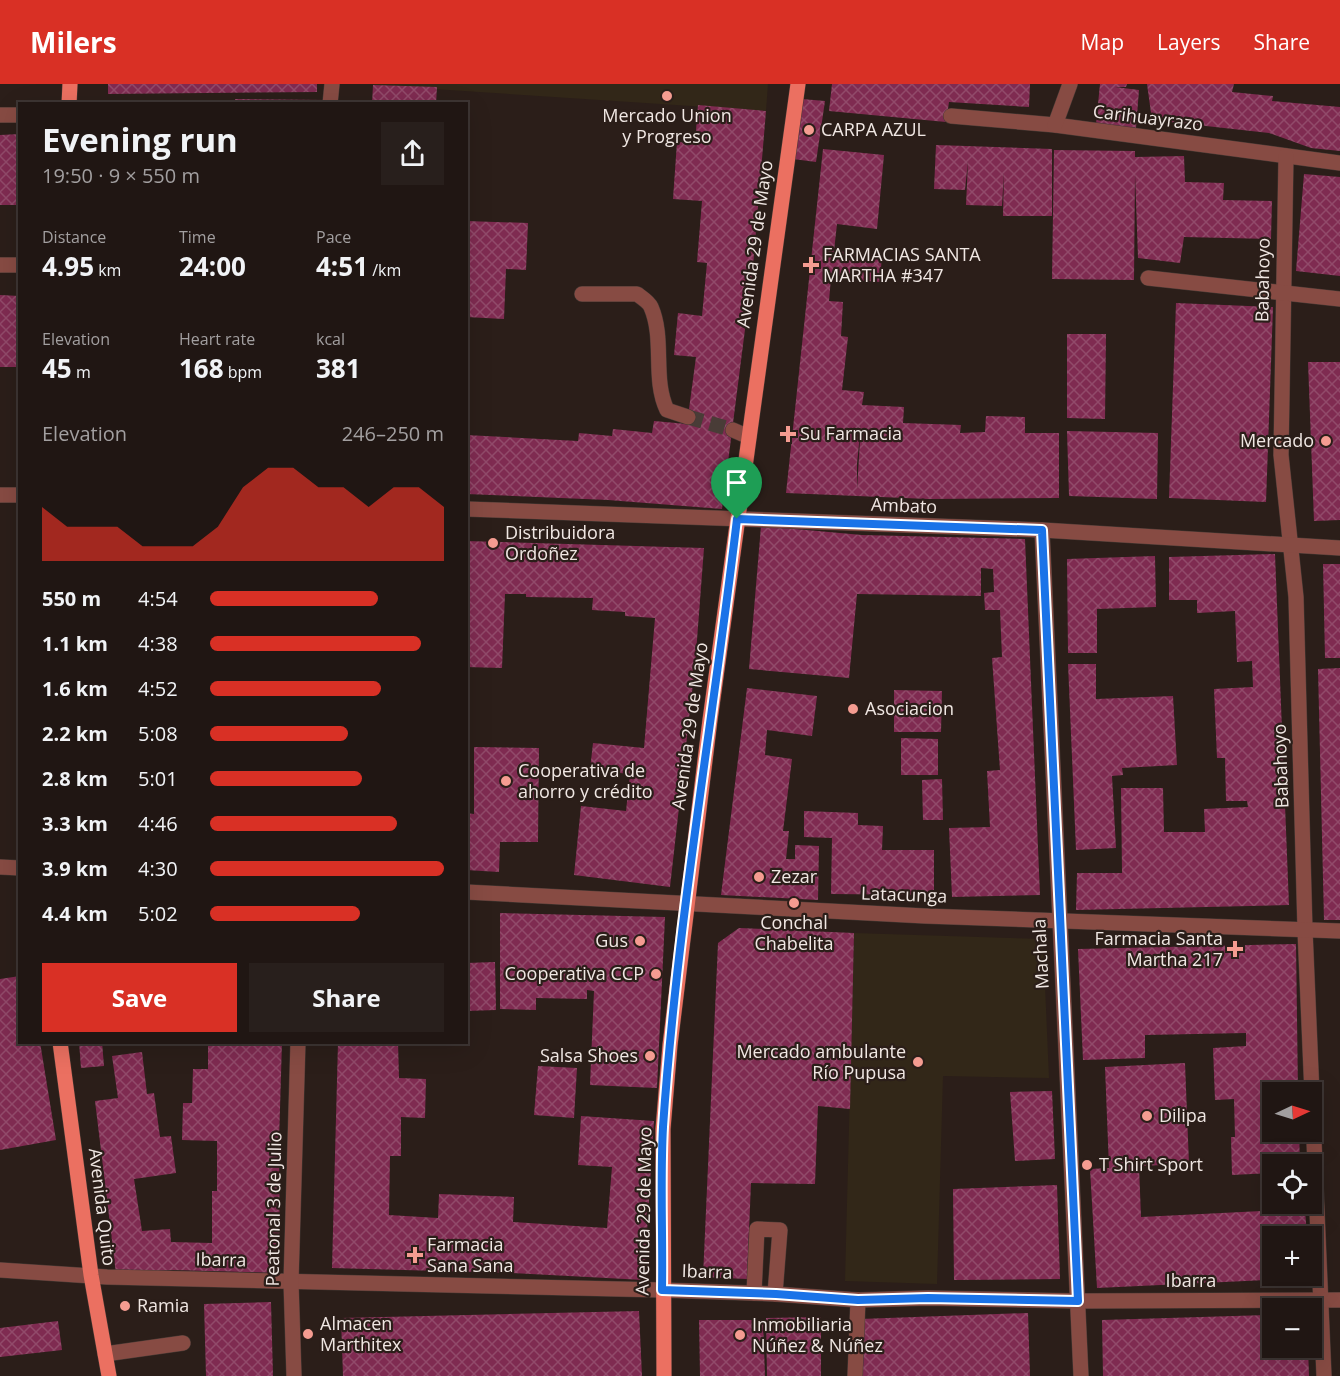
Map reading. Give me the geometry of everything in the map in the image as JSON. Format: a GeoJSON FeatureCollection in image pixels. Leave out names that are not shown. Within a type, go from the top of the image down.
{"type":"FeatureCollection","features":[{"type":"Feature","properties":{"kind":"main road"},"geometry":{"type":"LineString","coordinates":[[69,102],[70,84]]}},
{"type":"Feature","properties":{"kind":"main road","name":"Avenida 29 de Mayo"},"geometry":{"type":"LineString","coordinates":[[664,1376],[663,1129],[687,904],[737,519],[798,84]]}},
{"type":"Feature","properties":{"kind":"main road","name":"Avenida Quito"},"geometry":{"type":"LineString","coordinates":[[60,1044],[91,1275],[109,1376]]}},
{"type":"Feature","properties":{"kind":"street"},"geometry":{"type":"LineString","coordinates":[[330,102],[332,84]]}},
{"type":"Feature","properties":{"kind":"street"},"geometry":{"type":"LineString","coordinates":[[1055,125],[1070,84]]}},
{"type":"Feature","properties":{"kind":"street"},"geometry":{"type":"LineString","coordinates":[[0,115],[18,115]]}},
{"type":"Feature","properties":{"kind":"street","name":"Carihuayrazo"},"geometry":{"type":"LineString","coordinates":[[951,117],[1055,125],[1340,163]]}},
{"type":"Feature","properties":{"kind":"street","name":"Babahoyo"},"geometry":{"type":"LineString","coordinates":[[1286,156],[1281,455],[1297,609],[1305,930],[1320,1298]]}},
{"type":"Feature","properties":{"kind":"street"},"geometry":{"type":"LineString","coordinates":[[0,265],[18,266]]}},
{"type":"Feature","properties":{"kind":"street"},"geometry":{"type":"LineString","coordinates":[[1148,278],[1340,299]]}},
{"type":"Feature","properties":{"kind":"street"},"geometry":{"type":"LineString","coordinates":[[582,294],[637,294],[651,305],[659,353],[662,401],[667,410],[688,417]]}},
{"type":"Feature","properties":{"kind":"street"},"geometry":{"type":"LineString","coordinates":[[733,430],[749,437]]}},
{"type":"Feature","properties":{"kind":"street"},"geometry":{"type":"LineString","coordinates":[[0,495],[18,495]]}},
{"type":"Feature","properties":{"kind":"street","name":"Ambato"},"geometry":{"type":"LineString","coordinates":[[468,509],[1042,530],[1292,547],[1340,548]]}},
{"type":"Feature","properties":{"kind":"street","name":"Machala"},"geometry":{"type":"LineString","coordinates":[[1042,530],[1081,1376]]}},
{"type":"Feature","properties":{"kind":"street"},"geometry":{"type":"LineString","coordinates":[[0,867],[18,868]]}},
{"type":"Feature","properties":{"kind":"street","name":"Latacunga"},"geometry":{"type":"LineString","coordinates":[[468,892],[687,904],[1340,931]]}},
{"type":"Feature","properties":{"kind":"street","name":"Peatonal 3 de Julio"},"geometry":{"type":"LineString","coordinates":[[294,1376],[291,1282],[298,1044]]}},
{"type":"Feature","properties":{"kind":"street"},"geometry":{"type":"LineString","coordinates":[[754,1293],[757,1229],[780,1230],[776,1294]]}},
{"type":"Feature","properties":{"kind":"street","name":"Ibarra"},"geometry":{"type":"LineString","coordinates":[[0,1270],[291,1282],[754,1293],[858,1300],[928,1298],[1078,1301],[1262,1299]]}},
{"type":"Feature","properties":{"kind":"street","name":"Ibarra"},"geometry":{"type":"LineString","coordinates":[[1322,1299],[1340,1300]]}},
{"type":"Feature","properties":{"kind":"street"},"geometry":{"type":"LineString","coordinates":[[855,1376],[858,1300]]}},
{"type":"Feature","properties":{"kind":"street","name":"Babahoyo"},"geometry":{"type":"LineString","coordinates":[[1322,1338],[1324,1376]]}},
{"type":"Feature","properties":{"kind":"street"},"geometry":{"type":"LineString","coordinates":[[105,1354],[183,1343]]}},
{"type":"Feature","properties":{"kind":"shaded area","name":"Mercado Union y Progreso"},"geometry":{"type":"Polygon","coordinates":[[[373,84],[768,84],[766,111],[373,85],[373,84]]]}},
{"type":"Feature","properties":{"kind":"shaded area"},"geometry":{"type":"Polygon","coordinates":[[[854,933],[1043,939],[1049,1078],[943,1076],[937,1284],[845,1281],[854,933]]]}},
{"type":"Feature","properties":{"kind":"building"},"geometry":{"type":"Polygon","coordinates":[[[108,84],[317,84],[317,92],[108,94],[108,84]]]}},
{"type":"Feature","properties":{"kind":"building"},"geometry":{"type":"Polygon","coordinates":[[[832,84],[1030,84],[1029,107],[949,102],[946,122],[829,111],[832,84]]]}},
{"type":"Feature","properties":{"kind":"building"},"geometry":{"type":"Polygon","coordinates":[[[1100,84],[1127,84],[1126,87],[1115,87],[1139,90],[1136,128],[1096,124],[1100,84]]]}},
{"type":"Feature","properties":{"kind":"building"},"geometry":{"type":"Polygon","coordinates":[[[1147,84],[1234,84],[1232,92],[1273,96],[1272,101],[1340,107],[1340,151],[1311,148],[1269,133],[1152,120],[1147,84]]]}},
{"type":"Feature","properties":{"kind":"building"},"geometry":{"type":"Polygon","coordinates":[[[373,85],[437,87],[436,102],[372,102],[373,85]]]}},
{"type":"Feature","properties":{"kind":"building"},"geometry":{"type":"Polygon","coordinates":[[[235,99],[326,100],[326,102],[235,102],[235,99]]]}},
{"type":"Feature","properties":{"kind":"building","name":"CARPA AZUL"},"geometry":{"type":"Polygon","coordinates":[[[802,99],[825,101],[816,162],[793,159],[802,99]]]}},
{"type":"Feature","properties":{"kind":"building"},"geometry":{"type":"Polygon","coordinates":[[[698,105],[766,111],[753,267],[722,509],[608,500],[468,494],[468,435],[578,441],[579,433],[612,436],[613,429],[652,433],[654,421],[687,424],[696,357],[674,355],[678,313],[702,316],[707,263],[697,262],[702,201],[673,199],[677,142],[695,143],[698,105]]]}},
{"type":"Feature","properties":{"kind":"building"},"geometry":{"type":"Polygon","coordinates":[[[18,134],[18,205],[0,205],[0,135],[18,134]]]}},
{"type":"Feature","properties":{"kind":"building"},"geometry":{"type":"Polygon","coordinates":[[[936,145],[1052,149],[1052,216],[1003,216],[1004,172],[1002,206],[966,205],[968,161],[965,190],[934,189],[936,145]]]}},
{"type":"Feature","properties":{"kind":"building"},"geometry":{"type":"Polygon","coordinates":[[[823,149],[884,155],[877,229],[837,224],[834,251],[882,255],[880,282],[831,278],[829,301],[843,302],[841,336],[848,337],[842,390],[864,392],[862,405],[904,407],[903,423],[961,425],[960,433],[985,432],[986,416],[1025,417],[1025,433],[1059,433],[1059,498],[928,499],[786,493],[823,149]],[[861,424],[857,464],[857,489],[861,424]]]}},
{"type":"Feature","properties":{"kind":"building"},"geometry":{"type":"Polygon","coordinates":[[[1054,150],[1135,151],[1135,157],[1184,156],[1185,182],[1224,183],[1223,200],[1272,201],[1271,239],[1184,237],[1180,263],[1138,258],[1135,173],[1134,280],[1052,279],[1054,150]]]}},
{"type":"Feature","properties":{"kind":"building"},"geometry":{"type":"Polygon","coordinates":[[[1304,174],[1340,177],[1340,276],[1296,271],[1304,174]]]}},
{"type":"Feature","properties":{"kind":"building"},"geometry":{"type":"Polygon","coordinates":[[[468,221],[528,223],[526,270],[506,269],[504,319],[468,317],[468,221]]]}},
{"type":"Feature","properties":{"kind":"building"},"geometry":{"type":"Polygon","coordinates":[[[0,295],[18,296],[18,367],[0,367],[0,295]]]}},
{"type":"Feature","properties":{"kind":"building"},"geometry":{"type":"Polygon","coordinates":[[[1176,303],[1273,307],[1266,502],[1169,498],[1176,303]]]}},
{"type":"Feature","properties":{"kind":"building"},"geometry":{"type":"Polygon","coordinates":[[[1067,334],[1106,334],[1105,419],[1067,418],[1067,334]]]}},
{"type":"Feature","properties":{"kind":"building","name":"Mercado"},"geometry":{"type":"Polygon","coordinates":[[[1308,362],[1340,362],[1340,520],[1314,521],[1308,362]]]}},
{"type":"Feature","properties":{"kind":"building"},"geometry":{"type":"Polygon","coordinates":[[[1067,431],[1158,433],[1157,499],[1069,496],[1067,431]]]}},
{"type":"Feature","properties":{"kind":"building"},"geometry":{"type":"Polygon","coordinates":[[[761,526],[862,535],[1025,539],[1040,895],[952,897],[949,828],[990,827],[987,771],[1000,770],[992,658],[1002,657],[1000,610],[985,610],[984,593],[994,592],[993,569],[981,568],[981,596],[857,594],[849,678],[749,669],[761,526]]]}},
{"type":"Feature","properties":{"kind":"building"},"geometry":{"type":"Polygon","coordinates":[[[468,541],[704,548],[695,666],[670,887],[574,875],[581,806],[626,811],[630,774],[590,770],[593,743],[644,748],[655,618],[625,616],[625,612],[592,610],[593,598],[526,597],[526,594],[505,594],[502,668],[468,667],[468,541]]]}},
{"type":"Feature","properties":{"kind":"building"},"geometry":{"type":"Polygon","coordinates":[[[1275,554],[1289,905],[1076,910],[1077,873],[1122,873],[1121,788],[1163,788],[1164,832],[1205,832],[1204,809],[1248,807],[1247,801],[1226,801],[1225,758],[1217,758],[1214,689],[1253,687],[1252,661],[1237,662],[1235,611],[1197,613],[1197,600],[1169,600],[1169,557],[1275,554]]]}},
{"type":"Feature","properties":{"kind":"building"},"geometry":{"type":"Polygon","coordinates":[[[1155,556],[1156,607],[1097,609],[1097,653],[1068,653],[1067,559],[1155,556]]]}},
{"type":"Feature","properties":{"kind":"building"},"geometry":{"type":"Polygon","coordinates":[[[1323,564],[1340,564],[1340,658],[1325,658],[1323,564]]]}},
{"type":"Feature","properties":{"kind":"building"},"geometry":{"type":"Polygon","coordinates":[[[1068,664],[1096,664],[1096,699],[1173,696],[1177,765],[1122,768],[1123,775],[1112,776],[1116,848],[1076,850],[1068,664]]]}},
{"type":"Feature","properties":{"kind":"building"},"geometry":{"type":"Polygon","coordinates":[[[1340,668],[1340,920],[1324,920],[1318,669],[1340,668]]]}},
{"type":"Feature","properties":{"kind":"building"},"geometry":{"type":"Polygon","coordinates":[[[747,688],[817,696],[812,736],[767,730],[765,755],[792,759],[783,831],[789,831],[786,859],[795,859],[795,845],[819,846],[818,900],[721,895],[747,688]]]}},
{"type":"Feature","properties":{"kind":"building"},"geometry":{"type":"Polygon","coordinates":[[[894,690],[942,691],[941,732],[894,732],[894,690]]]}},
{"type":"Feature","properties":{"kind":"building"},"geometry":{"type":"Polygon","coordinates":[[[901,738],[938,739],[938,775],[901,775],[901,738]]]}},
{"type":"Feature","properties":{"kind":"building","name":"Cooperativa de ahorro y crédito"},"geometry":{"type":"Polygon","coordinates":[[[474,747],[539,748],[538,842],[500,842],[499,872],[468,870],[468,813],[474,814],[474,747]]]}},
{"type":"Feature","properties":{"kind":"building"},"geometry":{"type":"Polygon","coordinates":[[[942,779],[943,820],[923,820],[922,780],[942,779]]]}},
{"type":"Feature","properties":{"kind":"building"},"geometry":{"type":"Polygon","coordinates":[[[804,811],[858,813],[858,825],[883,826],[882,850],[934,850],[934,895],[831,894],[832,838],[804,837],[804,811]]]}},
{"type":"Feature","properties":{"kind":"building"},"geometry":{"type":"Polygon","coordinates":[[[500,913],[665,917],[657,1088],[590,1085],[594,991],[587,990],[587,999],[536,998],[536,1010],[500,1009],[500,913]]]}},
{"type":"Feature","properties":{"kind":"building"},"geometry":{"type":"Polygon","coordinates":[[[739,928],[854,933],[850,1109],[818,1106],[815,1184],[751,1183],[747,1279],[703,1277],[718,943],[739,928]]]}},
{"type":"Feature","properties":{"kind":"building"},"geometry":{"type":"Polygon","coordinates":[[[1296,944],[1298,1082],[1262,1082],[1262,1142],[1299,1142],[1300,1154],[1262,1154],[1262,1174],[1232,1175],[1231,1137],[1235,1137],[1234,1099],[1215,1100],[1213,1048],[1246,1046],[1246,1033],[1145,1035],[1145,1058],[1083,1060],[1078,949],[1296,944]]]}},
{"type":"Feature","properties":{"kind":"building"},"geometry":{"type":"Polygon","coordinates":[[[495,962],[496,1010],[468,1011],[468,963],[495,962]]]}},
{"type":"Feature","properties":{"kind":"building"},"geometry":{"type":"Polygon","coordinates":[[[18,976],[18,1044],[40,1044],[56,1140],[0,1150],[0,979],[18,976]]]}},
{"type":"Feature","properties":{"kind":"building"},"geometry":{"type":"Polygon","coordinates":[[[79,1044],[102,1044],[104,1066],[81,1068],[79,1044]]]}},
{"type":"Feature","properties":{"kind":"building"},"geometry":{"type":"Polygon","coordinates":[[[208,1044],[282,1044],[279,1142],[280,1273],[173,1270],[116,1274],[95,1101],[118,1098],[112,1056],[142,1052],[147,1094],[154,1093],[160,1137],[171,1136],[176,1173],[134,1179],[142,1231],[170,1229],[171,1242],[212,1243],[212,1191],[217,1191],[217,1141],[182,1140],[183,1103],[192,1103],[193,1069],[208,1069],[208,1044]]]}},
{"type":"Feature","properties":{"kind":"building"},"geometry":{"type":"Polygon","coordinates":[[[338,1044],[398,1044],[399,1078],[426,1079],[425,1118],[401,1117],[401,1156],[390,1156],[389,1215],[438,1218],[439,1194],[514,1197],[513,1222],[607,1228],[612,1167],[578,1165],[581,1116],[654,1121],[644,1280],[512,1273],[332,1268],[338,1044]]]}},
{"type":"Feature","properties":{"kind":"building"},"geometry":{"type":"Polygon","coordinates":[[[1185,1063],[1189,1164],[1139,1166],[1141,1217],[1262,1211],[1262,1214],[1305,1214],[1306,1226],[1262,1226],[1262,1280],[1097,1288],[1090,1169],[1109,1168],[1105,1067],[1185,1063]]]}},
{"type":"Feature","properties":{"kind":"building"},"geometry":{"type":"Polygon","coordinates":[[[538,1066],[577,1068],[574,1118],[534,1115],[538,1066]]]}},
{"type":"Feature","properties":{"kind":"building"},"geometry":{"type":"Polygon","coordinates":[[[1052,1091],[1055,1159],[1015,1161],[1010,1092],[1052,1091]]]}},
{"type":"Feature","properties":{"kind":"building"},"geometry":{"type":"Polygon","coordinates":[[[1057,1185],[1060,1279],[954,1280],[953,1189],[1057,1185]]]}},
{"type":"Feature","properties":{"kind":"building"},"geometry":{"type":"Polygon","coordinates":[[[271,1302],[273,1376],[206,1376],[204,1304],[271,1302]]]}},
{"type":"Feature","properties":{"kind":"building"},"geometry":{"type":"Polygon","coordinates":[[[639,1311],[642,1376],[343,1376],[341,1318],[639,1311]]]}},
{"type":"Feature","properties":{"kind":"building"},"geometry":{"type":"Polygon","coordinates":[[[1028,1313],[1030,1376],[863,1376],[860,1319],[1028,1313]]]}},
{"type":"Feature","properties":{"kind":"building"},"geometry":{"type":"Polygon","coordinates":[[[1262,1315],[1262,1358],[1308,1358],[1309,1376],[1103,1376],[1102,1320],[1262,1315]]]}},
{"type":"Feature","properties":{"kind":"building"},"geometry":{"type":"Polygon","coordinates":[[[821,1317],[821,1376],[767,1376],[766,1318],[821,1317]]]}},
{"type":"Feature","properties":{"kind":"building"},"geometry":{"type":"Polygon","coordinates":[[[699,1320],[763,1320],[765,1376],[700,1376],[699,1320]]]}},
{"type":"Feature","properties":{"kind":"building"},"geometry":{"type":"Polygon","coordinates":[[[58,1321],[62,1350],[0,1357],[0,1328],[58,1321]]]}},
{"type":"Feature","properties":{"kind":"tunnel"},"geometry":{"type":"LineString","coordinates":[[688,417],[733,430]]}},
{"type":"Feature","properties":{"kind":"place","name":"Mercado Union y Progreso"},"geometry":{"type":"Point","coordinates":[667,96]}},
{"type":"Feature","properties":{"kind":"place","name":"CARPA AZUL"},"geometry":{"type":"Point","coordinates":[809,130]}},
{"type":"Feature","properties":{"kind":"place","name":"FARMACIAS SANTA MARTHA #347"},"geometry":{"type":"Point","coordinates":[811,265]}},
{"type":"Feature","properties":{"kind":"place","name":"Su Farmacia"},"geometry":{"type":"Point","coordinates":[788,434]}},
{"type":"Feature","properties":{"kind":"place","name":"Mercado"},"geometry":{"type":"Point","coordinates":[1326,441]}},
{"type":"Feature","properties":{"kind":"place","name":"Distribuidora Ordoñez"},"geometry":{"type":"Point","coordinates":[493,543]}},
{"type":"Feature","properties":{"kind":"place","name":"Asociacion"},"geometry":{"type":"Point","coordinates":[853,709]}},
{"type":"Feature","properties":{"kind":"place","name":"Cooperativa de ahorro y crédito"},"geometry":{"type":"Point","coordinates":[506,781]}},
{"type":"Feature","properties":{"kind":"place","name":"Zezar"},"geometry":{"type":"Point","coordinates":[759,877]}},
{"type":"Feature","properties":{"kind":"place","name":"Conchal Chabelita"},"geometry":{"type":"Point","coordinates":[794,903]}},
{"type":"Feature","properties":{"kind":"place","name":"Gus"},"geometry":{"type":"Point","coordinates":[640,941]}},
{"type":"Feature","properties":{"kind":"place","name":"Farmacia Santa Martha 217"},"geometry":{"type":"Point","coordinates":[1235,949]}},
{"type":"Feature","properties":{"kind":"place","name":"Cooperativa CCP"},"geometry":{"type":"Point","coordinates":[656,974]}},
{"type":"Feature","properties":{"kind":"place","name":"Salsa Shoes"},"geometry":{"type":"Point","coordinates":[650,1056]}},
{"type":"Feature","properties":{"kind":"place","name":"Mercado ambulante Río Pupusa"},"geometry":{"type":"Point","coordinates":[918,1062]}},
{"type":"Feature","properties":{"kind":"place","name":"Dilipa"},"geometry":{"type":"Point","coordinates":[1147,1116]}},
{"type":"Feature","properties":{"kind":"place","name":"T Shirt Sport"},"geometry":{"type":"Point","coordinates":[1087,1165]}},
{"type":"Feature","properties":{"kind":"place","name":"Farmacia Sana Sana"},"geometry":{"type":"Point","coordinates":[415,1255]}},
{"type":"Feature","properties":{"kind":"place","name":"Ramia"},"geometry":{"type":"Point","coordinates":[125,1306]}},
{"type":"Feature","properties":{"kind":"place","name":"Almacen Marthitex"},"geometry":{"type":"Point","coordinates":[308,1334]}},
{"type":"Feature","properties":{"kind":"place","name":"Inmobiliaria Núñez & Núñez"},"geometry":{"type":"Point","coordinates":[740,1335]}},
{"type":"Feature","properties":{"kind":"route"},"geometry":{"type":"LineString","coordinates":[[737,519],[1042,530],[1078,1301],[928,1298],[858,1300],[776,1294],[662,1290],[663,1129],[670,1045],[737,519]]}}]}
